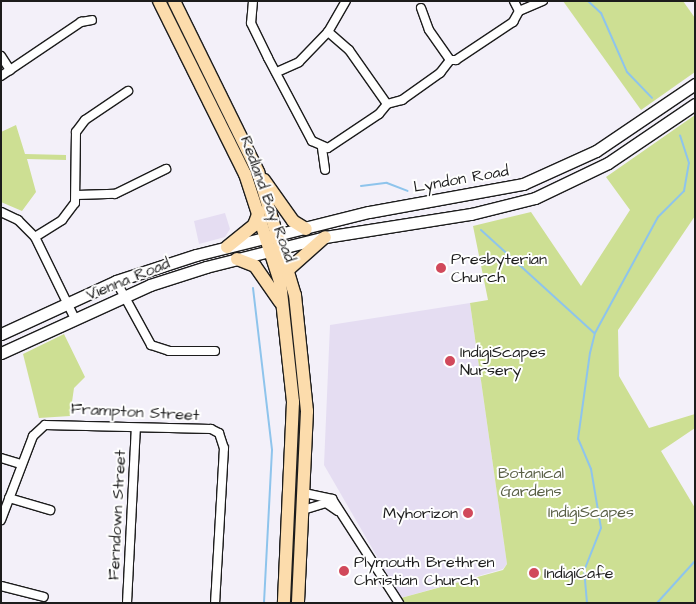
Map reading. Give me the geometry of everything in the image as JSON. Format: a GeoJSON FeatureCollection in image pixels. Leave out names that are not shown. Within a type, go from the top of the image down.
{"type":"FeatureCollection","features":[{"type":"Feature","properties":{"kind":"main road","name":"Redland Bay Road"},"geometry":{"type":"LineString","coordinates":[[159,1],[226,134],[259,212],[289,269],[307,389],[298,603]]}},
{"type":"Feature","properties":{"kind":"main road","name":"Redland Bay Road"},"geometry":{"type":"LineString","coordinates":[[174,1],[258,172],[275,243],[284,308],[293,402],[284,603]]}},
{"type":"Feature","properties":{"kind":"main road","name":"Lyndon Road"},"geometry":{"type":"LineString","coordinates":[[275,243],[306,229],[369,212],[523,184],[596,151],[695,84]]}},
{"type":"Feature","properties":{"kind":"main road","name":"Lyndon Road"},"geometry":{"type":"LineString","coordinates":[[275,243],[471,214],[535,198],[601,168],[695,104]]}},
{"type":"Feature","properties":{"kind":"main road"},"geometry":{"type":"LineString","coordinates":[[258,172],[293,221],[306,229]]}},
{"type":"Feature","properties":{"kind":"main road"},"geometry":{"type":"LineString","coordinates":[[227,247],[254,225],[259,212]]}},
{"type":"Feature","properties":{"kind":"main road"},"geometry":{"type":"LineString","coordinates":[[289,269],[325,237]]}},
{"type":"Feature","properties":{"kind":"main road","name":"Vienna Road"},"geometry":{"type":"LineString","coordinates":[[1,334],[116,281],[227,247],[275,243]]}},
{"type":"Feature","properties":{"kind":"main road","name":"Vienna Road"},"geometry":{"type":"LineString","coordinates":[[1,353],[124,296],[237,259],[275,243]]}},
{"type":"Feature","properties":{"kind":"main road"},"geometry":{"type":"LineString","coordinates":[[237,259],[261,272],[284,308]]}},
{"type":"Feature","properties":{"kind":"main road"},"geometry":{"type":"LineString","coordinates":[[290,500],[303,501]]}},
{"type":"Feature","properties":{"kind":"street"},"geometry":{"type":"LineString","coordinates":[[180,1],[198,50]]}},
{"type":"Feature","properties":{"kind":"street"},"geometry":{"type":"LineString","coordinates":[[253,1],[251,23],[312,141],[322,148],[325,170]]}},
{"type":"Feature","properties":{"kind":"street"},"geometry":{"type":"LineString","coordinates":[[277,72],[299,62],[328,32],[346,1]]}},
{"type":"Feature","properties":{"kind":"street"},"geometry":{"type":"LineString","coordinates":[[514,1],[519,11]]}},
{"type":"Feature","properties":{"kind":"street"},"geometry":{"type":"LineString","coordinates":[[322,148],[340,141],[387,104],[402,100],[440,73],[450,60],[462,57],[513,22],[519,11],[542,1]]}},
{"type":"Feature","properties":{"kind":"street"},"geometry":{"type":"LineString","coordinates":[[421,8],[429,30],[450,60]]}},
{"type":"Feature","properties":{"kind":"street"},"geometry":{"type":"LineString","coordinates":[[1,76],[81,22],[92,20]]}},
{"type":"Feature","properties":{"kind":"street"},"geometry":{"type":"LineString","coordinates":[[328,32],[349,50],[387,104]]}},
{"type":"Feature","properties":{"kind":"street"},"geometry":{"type":"LineString","coordinates":[[1,56],[10,70]]}},
{"type":"Feature","properties":{"kind":"street"},"geometry":{"type":"LineString","coordinates":[[35,237],[70,212],[77,194],[72,147],[76,132],[85,120],[128,91]]}},
{"type":"Feature","properties":{"kind":"street"},"geometry":{"type":"LineString","coordinates":[[77,194],[114,194],[166,169]]}},
{"type":"Feature","properties":{"kind":"street"},"geometry":{"type":"LineString","coordinates":[[1,212],[22,223],[35,237],[75,319]]}},
{"type":"Feature","properties":{"kind":"street"},"geometry":{"type":"LineString","coordinates":[[116,281],[151,345],[169,351],[215,351]]}},
{"type":"Feature","properties":{"kind":"street","name":"Frampton Street"},"geometry":{"type":"LineString","coordinates":[[1,520],[32,436],[45,425],[212,429],[223,440],[214,603]]}},
{"type":"Feature","properties":{"kind":"street","name":"Ferndown Street"},"geometry":{"type":"LineString","coordinates":[[126,603],[136,428]]}},
{"type":"Feature","properties":{"kind":"street"},"geometry":{"type":"LineString","coordinates":[[1,458],[21,464]]}},
{"type":"Feature","properties":{"kind":"street"},"geometry":{"type":"LineString","coordinates":[[303,501],[326,494],[399,603]]}},
{"type":"Feature","properties":{"kind":"street"},"geometry":{"type":"LineString","coordinates":[[9,498],[50,510]]}},
{"type":"Feature","properties":{"kind":"street"},"geometry":{"type":"LineString","coordinates":[[303,501],[326,503],[340,513]]}},
{"type":"Feature","properties":{"kind":"street"},"geometry":{"type":"LineString","coordinates":[[1,586],[44,597]]}},
{"type":"Feature","properties":{"kind":"shaded area"},"geometry":{"type":"Polygon","coordinates":[[[225,213],[230,229],[225,237],[199,244],[194,221],[225,213]]]}},
{"type":"Feature","properties":{"kind":"shaded area"},"geometry":{"type":"Polygon","coordinates":[[[470,303],[507,564],[503,569],[401,598],[324,465],[330,325],[470,303]]]}},
{"type":"Feature","properties":{"kind":"green space"},"geometry":{"type":"Polygon","coordinates":[[[563,1],[683,1],[695,18],[695,72],[641,110],[563,1]]]}},
{"type":"Feature","properties":{"kind":"green space","name":"IndigiScapes"},"geometry":{"type":"Polygon","coordinates":[[[695,115],[695,216],[618,330],[619,376],[649,428],[695,414],[695,428],[661,451],[695,508],[695,603],[405,603],[401,598],[503,570],[507,564],[470,303],[488,300],[473,226],[531,212],[581,286],[630,210],[606,177],[695,115]]]}},
{"type":"Feature","properties":{"kind":"green space"},"geometry":{"type":"Polygon","coordinates":[[[16,125],[25,154],[66,155],[66,160],[27,159],[36,192],[22,211],[1,202],[1,132],[16,125]]]}},
{"type":"Feature","properties":{"kind":"green space"},"geometry":{"type":"Polygon","coordinates":[[[64,334],[85,377],[74,388],[70,416],[39,418],[23,354],[64,334]]]}},
{"type":"Feature","properties":{"kind":"waterway"},"geometry":{"type":"LineString","coordinates":[[588,1],[601,13],[627,72],[652,98]]}},
{"type":"Feature","properties":{"kind":"waterway"},"geometry":{"type":"LineString","coordinates":[[587,603],[584,571],[601,528],[591,469],[578,439],[590,353],[595,333],[658,217],[684,191],[689,163],[680,135]]}},
{"type":"Feature","properties":{"kind":"waterway"},"geometry":{"type":"LineString","coordinates":[[361,186],[387,183],[408,191]]}},
{"type":"Feature","properties":{"kind":"waterway"},"geometry":{"type":"LineString","coordinates":[[481,230],[594,333]]}},
{"type":"Feature","properties":{"kind":"waterway"},"geometry":{"type":"LineString","coordinates":[[253,288],[272,450],[264,603]]}},
{"type":"Feature","properties":{"kind":"waterway"},"geometry":{"type":"LineString","coordinates":[[657,603],[695,561]]}},
{"type":"Feature","properties":{"kind":"place","name":"Presbyterian Church"},"geometry":{"type":"Point","coordinates":[441,268]}},
{"type":"Feature","properties":{"kind":"place","name":"IndigiScapes Nursery"},"geometry":{"type":"Point","coordinates":[450,361]}},
{"type":"Feature","properties":{"kind":"place","name":"Myhorizon"},"geometry":{"type":"Point","coordinates":[468,513]}},
{"type":"Feature","properties":{"kind":"place","name":"Plymouth Brethren Christian Church"},"geometry":{"type":"Point","coordinates":[344,571]}},
{"type":"Feature","properties":{"kind":"place","name":"IndigiCafe"},"geometry":{"type":"Point","coordinates":[534,573]}},
{"type":"Feature","properties":{"kind":"park label","name":"Botanical Gardens"},"geometry":{"type":"Point","coordinates":[531,482]}}]}
